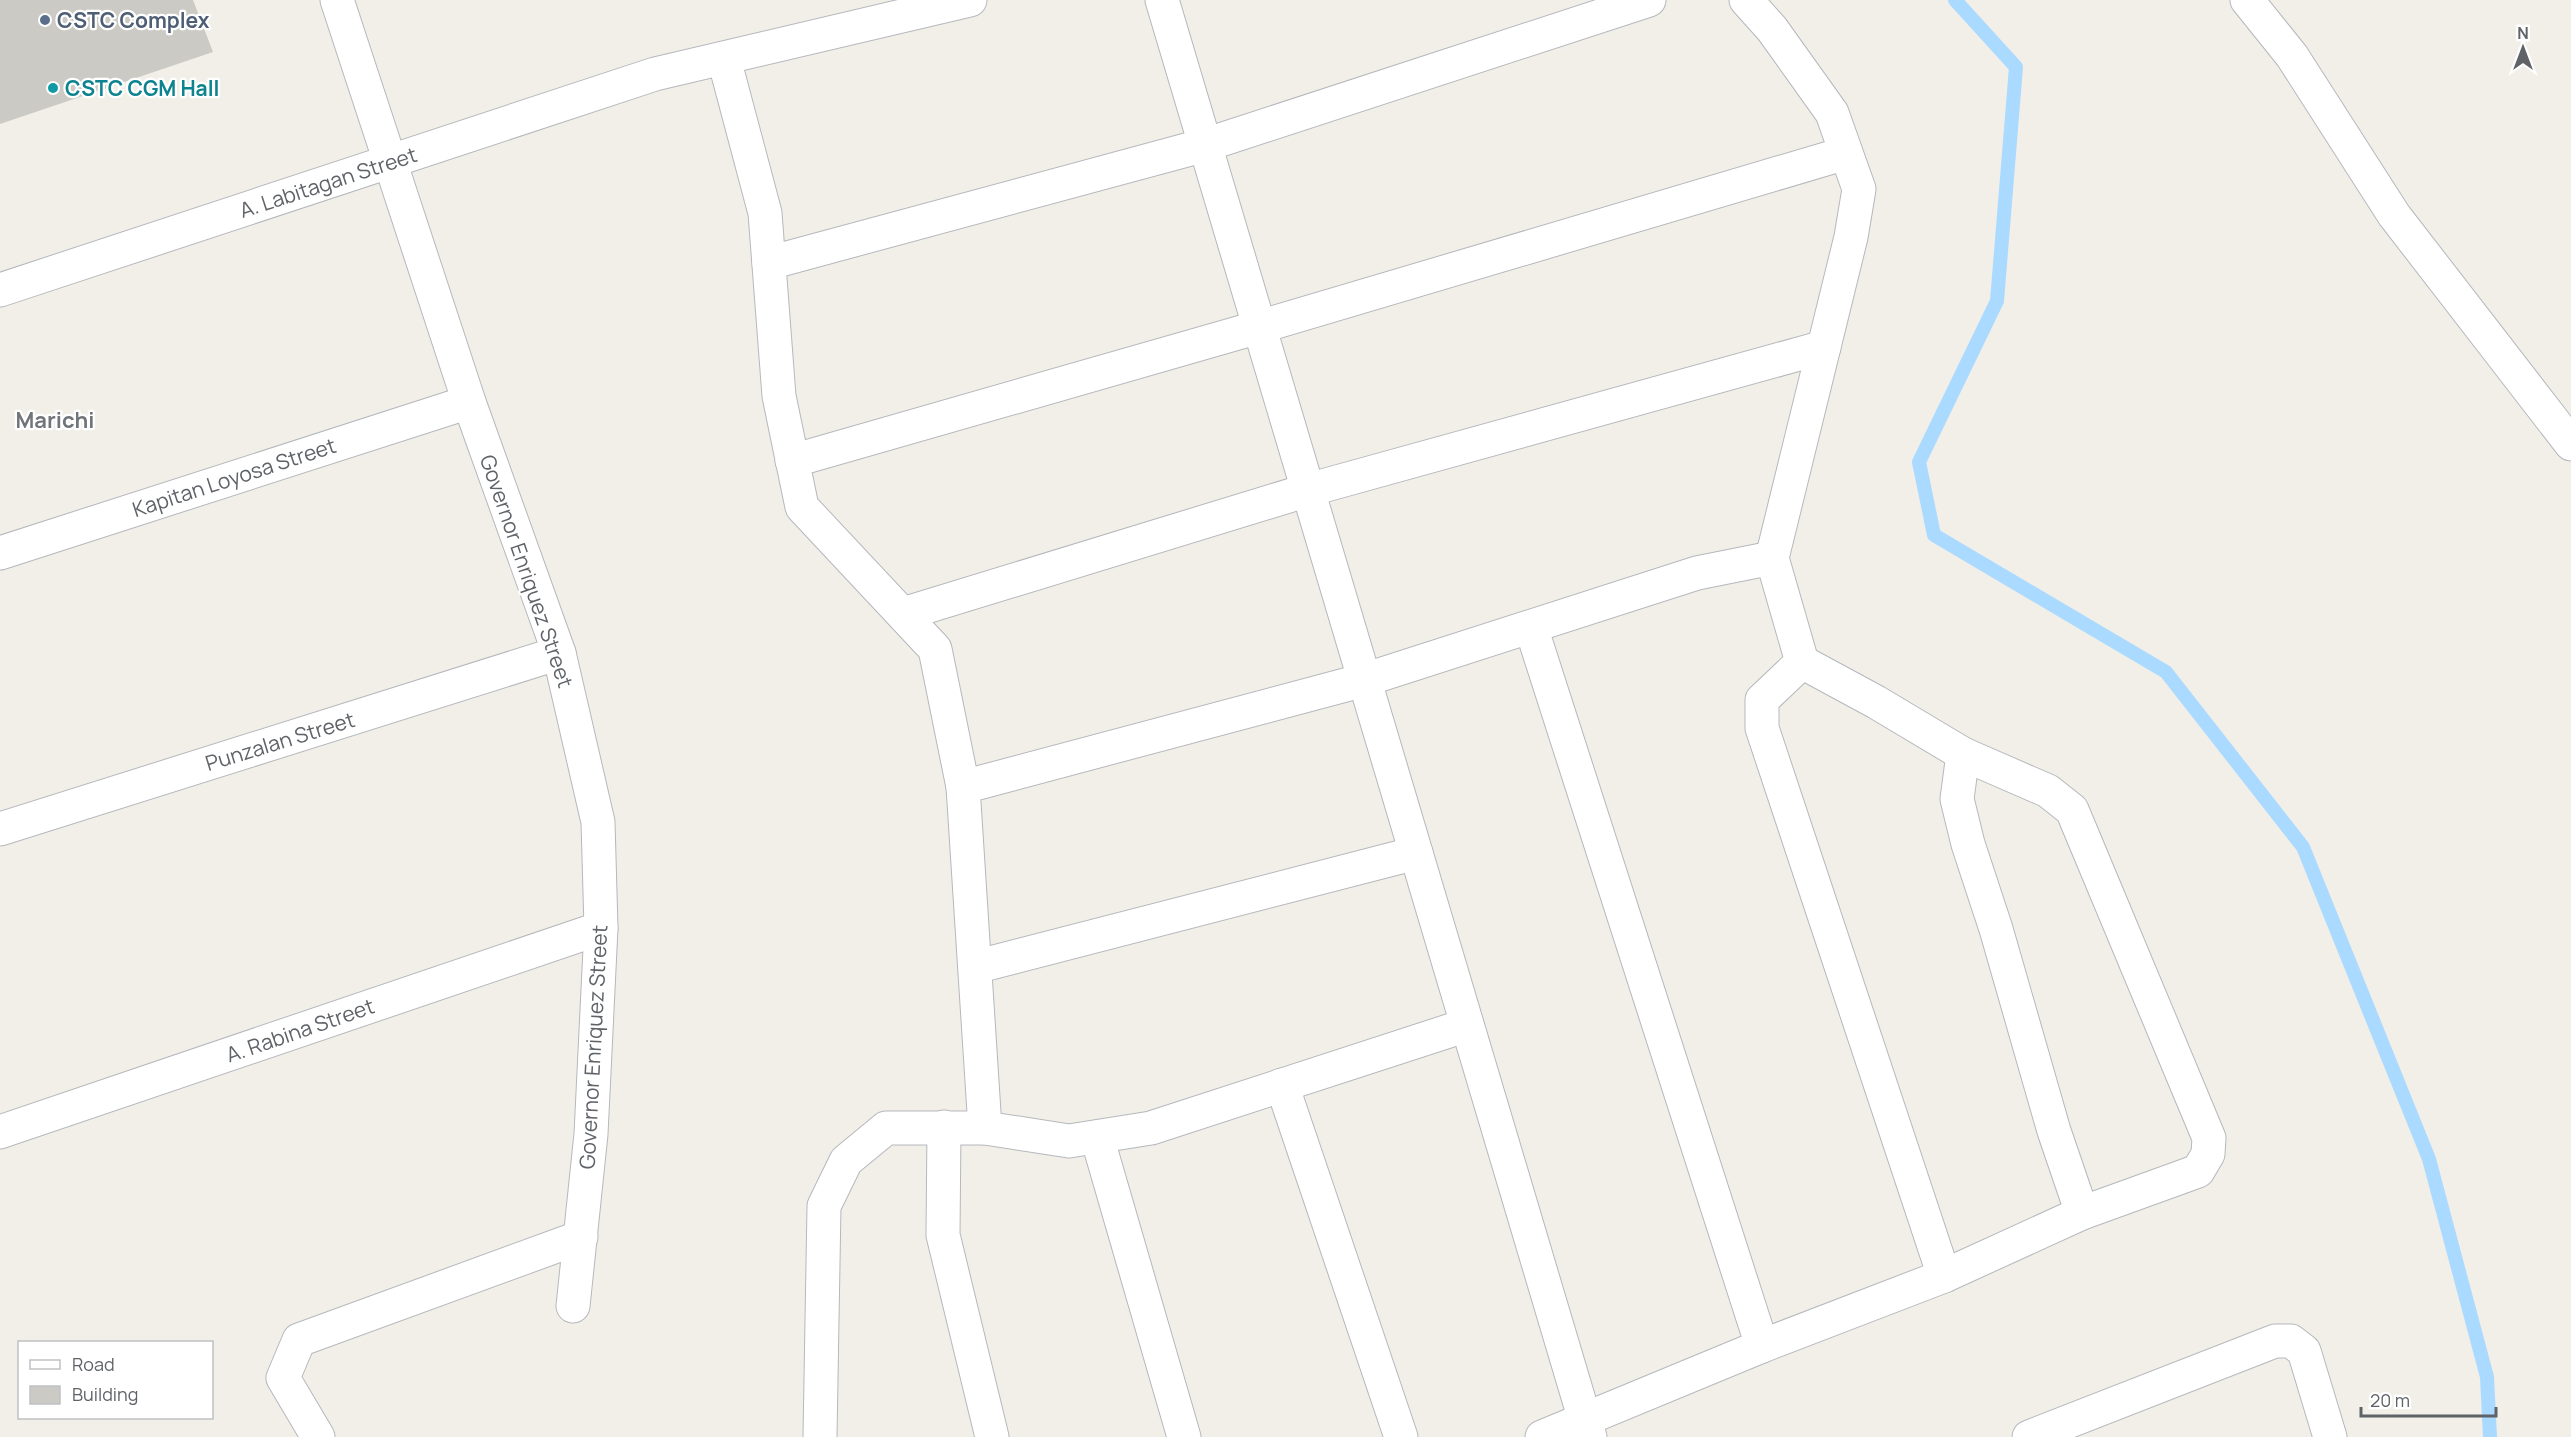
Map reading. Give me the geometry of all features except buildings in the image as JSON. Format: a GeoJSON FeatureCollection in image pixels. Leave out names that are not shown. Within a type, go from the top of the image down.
{"type":"FeatureCollection","features":[{"type":"Feature","properties":{"kind":"street","name":"Governor Enriquez Street"},"geometry":{"type":"LineString","coordinates":[[337,0],[469,402],[559,653],[598,822],[601,928],[591,1134],[573,1306]]}},
{"type":"Feature","properties":{"kind":"street","name":"A. Labitagan Street"},"geometry":{"type":"LineString","coordinates":[[0,290],[655,74],[970,0]]}},
{"type":"Feature","properties":{"kind":"street"},"geometry":{"type":"LineString","coordinates":[[1162,0],[1587,1428]]}},
{"type":"Feature","properties":{"kind":"street"},"geometry":{"type":"LineString","coordinates":[[769,262],[1205,145],[1649,0]]}},
{"type":"Feature","properties":{"kind":"street"},"geometry":{"type":"LineString","coordinates":[[1542,1437],[1587,1428],[1762,1346],[1944,1276],[2082,1213],[2198,1171],[2208,1154],[2209,1138],[2072,810],[2048,791],[1963,754],[1876,702],[1802,662],[1772,558],[1851,237],[1859,189],[1832,113],[1772,28],[1746,0]]}},
{"type":"Feature","properties":{"kind":"street"},"geometry":{"type":"LineString","coordinates":[[2247,0],[2292,56],[2394,215],[2571,444]]}},
{"type":"Feature","properties":{"kind":"street"},"geometry":{"type":"LineString","coordinates":[[724,59],[765,213],[779,396],[802,507],[935,649],[963,787],[985,1128]]}},
{"type":"Feature","properties":{"kind":"street"},"geometry":{"type":"LineString","coordinates":[[792,461],[1259,327],[1845,153]]}},
{"type":"Feature","properties":{"kind":"street"},"geometry":{"type":"LineString","coordinates":[[903,614],[1308,490],[1824,347]]}},
{"type":"Feature","properties":{"kind":"street","name":"Kapitan Loyosa Street"},"geometry":{"type":"LineString","coordinates":[[0,553],[469,402]]}},
{"type":"Feature","properties":{"kind":"street"},"geometry":{"type":"LineString","coordinates":[[963,787],[1365,680],[1697,573],[1772,558]]}},
{"type":"Feature","properties":{"kind":"street"},"geometry":{"type":"LineString","coordinates":[[1531,627],[1762,1346]]}},
{"type":"Feature","properties":{"kind":"street","name":"Punzalan Street"},"geometry":{"type":"LineString","coordinates":[[0,830],[559,653]]}},
{"type":"Feature","properties":{"kind":"street"},"geometry":{"type":"LineString","coordinates":[[1802,662],[1762,700],[1762,728],[1944,1276]]}},
{"type":"Feature","properties":{"kind":"street"},"geometry":{"type":"LineString","coordinates":[[1963,754],[1957,799],[1968,844],[1996,929],[2054,1131],[2082,1213]]}},
{"type":"Feature","properties":{"kind":"street"},"geometry":{"type":"LineString","coordinates":[[975,967],[1416,853]]}},
{"type":"Feature","properties":{"kind":"street","name":"A. Rabina Street"},"geometry":{"type":"LineString","coordinates":[[0,1132],[601,928]]}},
{"type":"Feature","properties":{"kind":"street"},"geometry":{"type":"LineString","coordinates":[[820,1437],[824,1206],[846,1161],[886,1128],[944,1126],[985,1128],[1069,1142],[1151,1128],[1467,1025]]}},
{"type":"Feature","properties":{"kind":"street"},"geometry":{"type":"LineString","coordinates":[[1282,1085],[1401,1437]]}},
{"type":"Feature","properties":{"kind":"street"},"geometry":{"type":"LineString","coordinates":[[944,1126],[943,1235],[993,1437]]}},
{"type":"Feature","properties":{"kind":"street"},"geometry":{"type":"LineString","coordinates":[[1097,1137],[1184,1437]]}},
{"type":"Feature","properties":{"kind":"street"},"geometry":{"type":"LineString","coordinates":[[307,1432],[284,1378],[299,1340],[580,1237]]}},
{"type":"Feature","properties":{"kind":"street"},"geometry":{"type":"LineString","coordinates":[[2029,1437],[2276,1341],[2291,1341],[2304,1351],[2330,1437]]}},
{"type":"Feature","properties":{"kind":"waterway"},"geometry":{"type":"LineString","coordinates":[[1955,0],[2016,67],[1997,301],[1919,462],[1934,535],[2166,672],[2303,847],[2429,1159],[2487,1377],[2490,1437]]}},
{"type":"Feature","properties":{"kind":"place","name":"CSTC Complex"},"geometry":{"type":"Point","coordinates":[45,20]}},
{"type":"Feature","properties":{"kind":"place","name":"CSTC CGM Hall"},"geometry":{"type":"Point","coordinates":[53,88]}},
{"type":"Feature","properties":{"kind":"district","name":"Marichi"},"geometry":{"type":"Point","coordinates":[55,420]}}]}
